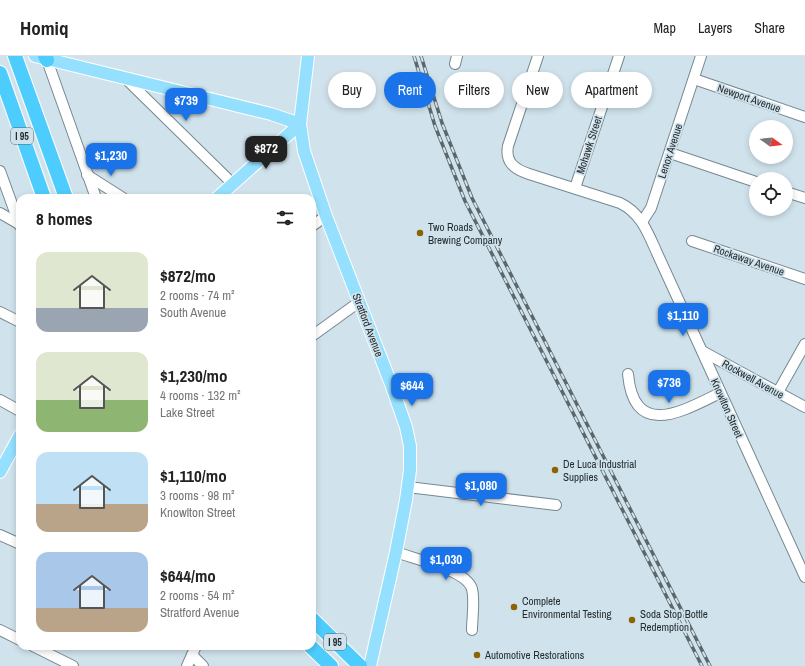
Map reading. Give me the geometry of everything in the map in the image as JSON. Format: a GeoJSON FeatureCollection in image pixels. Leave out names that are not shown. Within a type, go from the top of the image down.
{"type":"FeatureCollection","features":[{"type":"Feature","properties":{"kind":"highway","name":"I 95"},"geometry":{"type":"LineString","coordinates":[[16,56],[65,194]]}},
{"type":"Feature","properties":{"kind":"highway","name":"I 95"},"geometry":{"type":"LineString","coordinates":[[0,73],[43,194]]}},
{"type":"Feature","properties":{"kind":"highway","name":"I 95"},"geometry":{"type":"LineString","coordinates":[[316,623],[363,665]]}},
{"type":"Feature","properties":{"kind":"highway","name":"I 95"},"geometry":{"type":"LineString","coordinates":[[314,650],[331,666]]}},
{"type":"Feature","properties":{"kind":"main road","name":"Stratford Avenue"},"geometry":{"type":"LineString","coordinates":[[308,56],[300,124],[307,160],[326,216],[406,427],[410,453],[408,487],[396,552],[363,665]]}},
{"type":"Feature","properties":{"kind":"main road"},"geometry":{"type":"LineString","coordinates":[[42,57],[271,114],[300,124],[222,194]]}},
{"type":"Feature","properties":{"kind":"main road"},"geometry":{"type":"LineString","coordinates":[[0,472],[16,442]]}},
{"type":"Feature","properties":{"kind":"street","name":"Knowlton Street"},"geometry":{"type":"LineString","coordinates":[[538,56],[508,146],[507,155],[509,162],[522,172],[624,205],[634,212],[642,222],[805,577]]}},
{"type":"Feature","properties":{"kind":"street","name":"Mohawk Street"},"geometry":{"type":"LineString","coordinates":[[575,188],[619,56]]}},
{"type":"Feature","properties":{"kind":"street","name":"Lenox Avenue"},"geometry":{"type":"LineString","coordinates":[[642,222],[651,208],[701,56]]}},
{"type":"Feature","properties":{"kind":"street"},"geometry":{"type":"LineString","coordinates":[[42,57],[94,194]]}},
{"type":"Feature","properties":{"kind":"street"},"geometry":{"type":"LineString","coordinates":[[124,77],[233,184]]}},
{"type":"Feature","properties":{"kind":"street","name":"Newport Avenue"},"geometry":{"type":"LineString","coordinates":[[694,79],[805,116]]}},
{"type":"Feature","properties":{"kind":"street"},"geometry":{"type":"LineString","coordinates":[[670,153],[749,180]]}},
{"type":"Feature","properties":{"kind":"street"},"geometry":{"type":"LineString","coordinates":[[0,171],[16,214]]}},
{"type":"Feature","properties":{"kind":"street"},"geometry":{"type":"LineString","coordinates":[[87,174],[117,194]]}},
{"type":"Feature","properties":{"kind":"street"},"geometry":{"type":"LineString","coordinates":[[793,194],[805,198]]}},
{"type":"Feature","properties":{"kind":"street"},"geometry":{"type":"LineString","coordinates":[[0,213],[16,223]]}},
{"type":"Feature","properties":{"kind":"street"},"geometry":{"type":"LineString","coordinates":[[316,223],[326,216]]}},
{"type":"Feature","properties":{"kind":"street","name":"Rockaway Avenue"},"geometry":{"type":"LineString","coordinates":[[692,241],[805,279]]}},
{"type":"Feature","properties":{"kind":"street"},"geometry":{"type":"LineString","coordinates":[[316,333],[359,302]]}},
{"type":"Feature","properties":{"kind":"street"},"geometry":{"type":"LineString","coordinates":[[0,312],[16,320]]}},
{"type":"Feature","properties":{"kind":"street"},"geometry":{"type":"LineString","coordinates":[[778,392],[805,344]]}},
{"type":"Feature","properties":{"kind":"street","name":"Rockwell Avenue"},"geometry":{"type":"LineString","coordinates":[[702,351],[805,407]]}},
{"type":"Feature","properties":{"kind":"street"},"geometry":{"type":"LineString","coordinates":[[628,374],[630,392],[634,399],[644,410],[657,415],[670,415],[680,412],[720,393]]}},
{"type":"Feature","properties":{"kind":"street"},"geometry":{"type":"LineString","coordinates":[[0,400],[16,409]]}},
{"type":"Feature","properties":{"kind":"street"},"geometry":{"type":"LineString","coordinates":[[408,487],[556,505]]}},
{"type":"Feature","properties":{"kind":"street"},"geometry":{"type":"LineString","coordinates":[[0,534],[16,542]]}},
{"type":"Feature","properties":{"kind":"street"},"geometry":{"type":"LineString","coordinates":[[396,552],[456,573],[465,579],[472,589],[472,630]]}},
{"type":"Feature","properties":{"kind":"street"},"geometry":{"type":"LineString","coordinates":[[0,630],[16,638]]}},
{"type":"Feature","properties":{"kind":"street"},"geometry":{"type":"LineString","coordinates":[[41,650],[73,666]]}},
{"type":"Feature","properties":{"kind":"street"},"geometry":{"type":"LineString","coordinates":[[187,666],[194,650]]}},
{"type":"Feature","properties":{"kind":"street"},"geometry":{"type":"LineString","coordinates":[[194,650],[203,666]]}},
{"type":"Feature","properties":{"kind":"railway"},"geometry":{"type":"LineString","coordinates":[[414,56],[435,126],[465,201],[702,666]]}},
{"type":"Feature","properties":{"kind":"railway"},"geometry":{"type":"LineString","coordinates":[[421,56],[442,123],[472,198],[710,666]]}},
{"type":"Feature","properties":{"kind":"place","name":"Two Roads Brewing Company"},"geometry":{"type":"Point","coordinates":[420,233]}},
{"type":"Feature","properties":{"kind":"place","name":"De Luca Industrial Supplies"},"geometry":{"type":"Point","coordinates":[555,470]}},
{"type":"Feature","properties":{"kind":"place","name":"Complete Environmental Testing"},"geometry":{"type":"Point","coordinates":[514,607]}},
{"type":"Feature","properties":{"kind":"place","name":"Soda Stop Bottle Redemption"},"geometry":{"type":"Point","coordinates":[632,620]}},
{"type":"Feature","properties":{"kind":"place","name":"Automotive Restorations"},"geometry":{"type":"Point","coordinates":[477,655]}}]}
